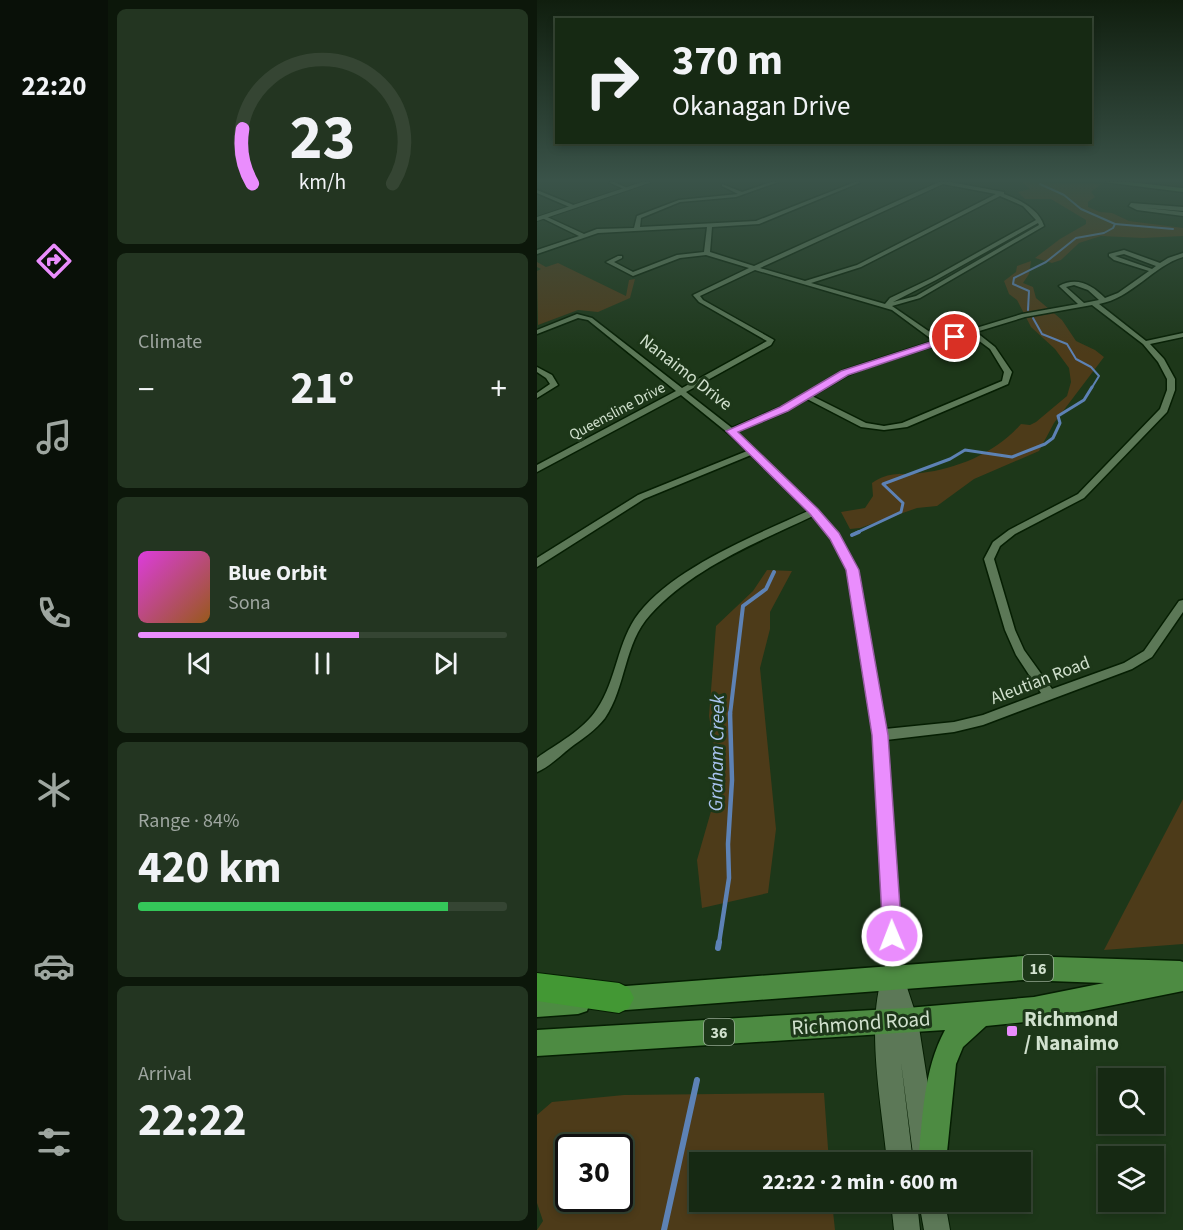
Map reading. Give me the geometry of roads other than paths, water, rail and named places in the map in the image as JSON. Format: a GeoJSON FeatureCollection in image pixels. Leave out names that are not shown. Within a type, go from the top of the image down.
{"type":"FeatureCollection","features":[{"type":"Feature","properties":{"kind":"highway"},"geometry":{"type":"LineString","coordinates":[[537,987],[619,998]]}},
{"type":"Feature","properties":{"kind":"main road","name":"16"},"geometry":{"type":"LineString","coordinates":[[893,977],[1023,968],[1183,973]]}},
{"type":"Feature","properties":{"kind":"main road"},"geometry":{"type":"LineString","coordinates":[[537,1005],[893,977]]}},
{"type":"Feature","properties":{"kind":"main road","name":"Richmond Road"},"geometry":{"type":"LineString","coordinates":[[537,1043],[896,1021],[1034,1009],[1183,979]]}},
{"type":"Feature","properties":{"kind":"main road"},"geometry":{"type":"LineString","coordinates":[[934,1152],[940,1086],[948,1051],[960,1031],[983,1013]]}},
{"type":"Feature","properties":{"kind":"street"},"geometry":{"type":"LineString","coordinates":[[537,252],[574,239]]}},
{"type":"Feature","properties":{"kind":"street"},"geometry":{"type":"LineString","coordinates":[[707,253],[708,239]]}},
{"type":"Feature","properties":{"kind":"street","name":"Queensline Drive"},"geometry":{"type":"LineString","coordinates":[[537,470],[769,344],[771,340],[701,301],[696,295],[817,239]]}},
{"type":"Feature","properties":{"kind":"street"},"geometry":{"type":"LineString","coordinates":[[804,283],[859,266],[911,239]]}},
{"type":"Feature","properties":{"kind":"street"},"geometry":{"type":"LineString","coordinates":[[887,306],[892,299],[934,279],[1002,239]]}},
{"type":"Feature","properties":{"kind":"street"},"geometry":{"type":"LineString","coordinates":[[887,306],[918,297],[1017,239]]}},
{"type":"Feature","properties":{"kind":"street"},"geometry":{"type":"LineString","coordinates":[[1154,271],[1116,259],[1111,255],[1124,252],[1162,266]]}},
{"type":"Feature","properties":{"kind":"street"},"geometry":{"type":"LineString","coordinates":[[620,257],[609,262],[633,274],[679,256],[707,253],[721,260],[887,306],[938,341]]}},
{"type":"Feature","properties":{"kind":"street"},"geometry":{"type":"LineString","coordinates":[[731,431],[784,409],[845,373],[1023,315],[1104,301],[1120,294],[1170,259],[1183,255]]}},
{"type":"Feature","properties":{"kind":"street"},"geometry":{"type":"LineString","coordinates":[[968,258],[978,262]]}},
{"type":"Feature","properties":{"kind":"street"},"geometry":{"type":"LineString","coordinates":[[1083,305],[1062,286],[1069,282],[1080,283],[1089,287],[1104,301]]}},
{"type":"Feature","properties":{"kind":"street"},"geometry":{"type":"LineString","coordinates":[[1049,694],[1020,652],[1010,630],[989,560],[996,544],[1012,532],[1081,496],[1164,410],[1171,390],[1171,380],[1161,361],[1145,343],[1094,303]]}},
{"type":"Feature","properties":{"kind":"street","name":"Nanaimo Drive"},"geometry":{"type":"LineString","coordinates":[[537,332],[569,319],[585,316],[731,431],[814,512],[835,536],[853,570],[880,735],[891,900],[893,977]]}},
{"type":"Feature","properties":{"kind":"street"},"geometry":{"type":"LineString","coordinates":[[807,396],[864,425],[885,428],[904,425],[1005,382],[1008,372],[993,348],[971,332]]}},
{"type":"Feature","properties":{"kind":"street"},"geometry":{"type":"LineString","coordinates":[[1145,343],[1183,335]]}},
{"type":"Feature","properties":{"kind":"street"},"geometry":{"type":"LineString","coordinates":[[537,369],[549,377],[553,385],[537,396]]}},
{"type":"Feature","properties":{"kind":"street"},"geometry":{"type":"LineString","coordinates":[[537,563],[641,497],[752,452]]}},
{"type":"Feature","properties":{"kind":"street"},"geometry":{"type":"LineString","coordinates":[[537,766],[600,716],[614,690],[632,636],[644,614],[702,569],[814,512]]}},
{"type":"Feature","properties":{"kind":"street","name":"Aleutian Road"},"geometry":{"type":"LineString","coordinates":[[880,735],[954,727],[984,720],[1128,666],[1148,654],[1183,604]]}},
{"type":"Feature","properties":{"kind":"street"},"geometry":{"type":"LineString","coordinates":[[893,977],[900,1152]]}},
{"type":"Feature","properties":{"kind":"street"},"geometry":{"type":"LineString","coordinates":[[896,1021],[925,1152]]}},
{"type":"Feature","properties":{"kind":"street"},"geometry":{"type":"LineString","coordinates":[[905,1212],[907,1230]]}},
{"type":"Feature","properties":{"kind":"street"},"geometry":{"type":"LineString","coordinates":[[933,1212],[936,1230]]}},
{"type":"Feature","properties":{"kind":"waterway","name":"Graham Creek"},"geometry":{"type":"LineString","coordinates":[[1028,310],[1029,291],[1013,284],[1014,278],[1046,262],[1074,239]]}},
{"type":"Feature","properties":{"kind":"waterway","name":"Graham Creek"},"geometry":{"type":"LineString","coordinates":[[1033,318],[1042,334],[1067,344],[1076,359],[1091,367],[1099,376],[1091,389]]}},
{"type":"Feature","properties":{"kind":"waterway","name":"Graham Creek"},"geometry":{"type":"LineString","coordinates":[[856,533],[901,512],[903,503],[883,484],[950,459],[965,450],[1012,457],[1045,444],[1053,438],[1060,423],[1058,416],[1084,400],[1092,387]]}},
{"type":"Feature","properties":{"kind":"waterway","name":"Graham Creek"},"geometry":{"type":"LineString","coordinates":[[852,535],[859,532]]}},
{"type":"Feature","properties":{"kind":"waterway","name":"Graham Creek"},"geometry":{"type":"LineString","coordinates":[[730,715],[743,606],[766,589],[774,572]]}},
{"type":"Feature","properties":{"kind":"waterway","name":"Graham Creek"},"geometry":{"type":"LineString","coordinates":[[719,943],[729,878],[728,844],[732,780],[730,715]]}},
{"type":"Feature","properties":{"kind":"waterway","name":"Graham Creek"},"geometry":{"type":"LineString","coordinates":[[718,948],[719,942]]}},
{"type":"Feature","properties":{"kind":"waterway","name":"Graham Creek"},"geometry":{"type":"LineString","coordinates":[[664,1230],[697,1080]]}},
{"type":"Feature","properties":{"kind":"place","name":"Richmond / Nanaimo"},"geometry":{"type":"Point","coordinates":[1012,1031]}}]}
